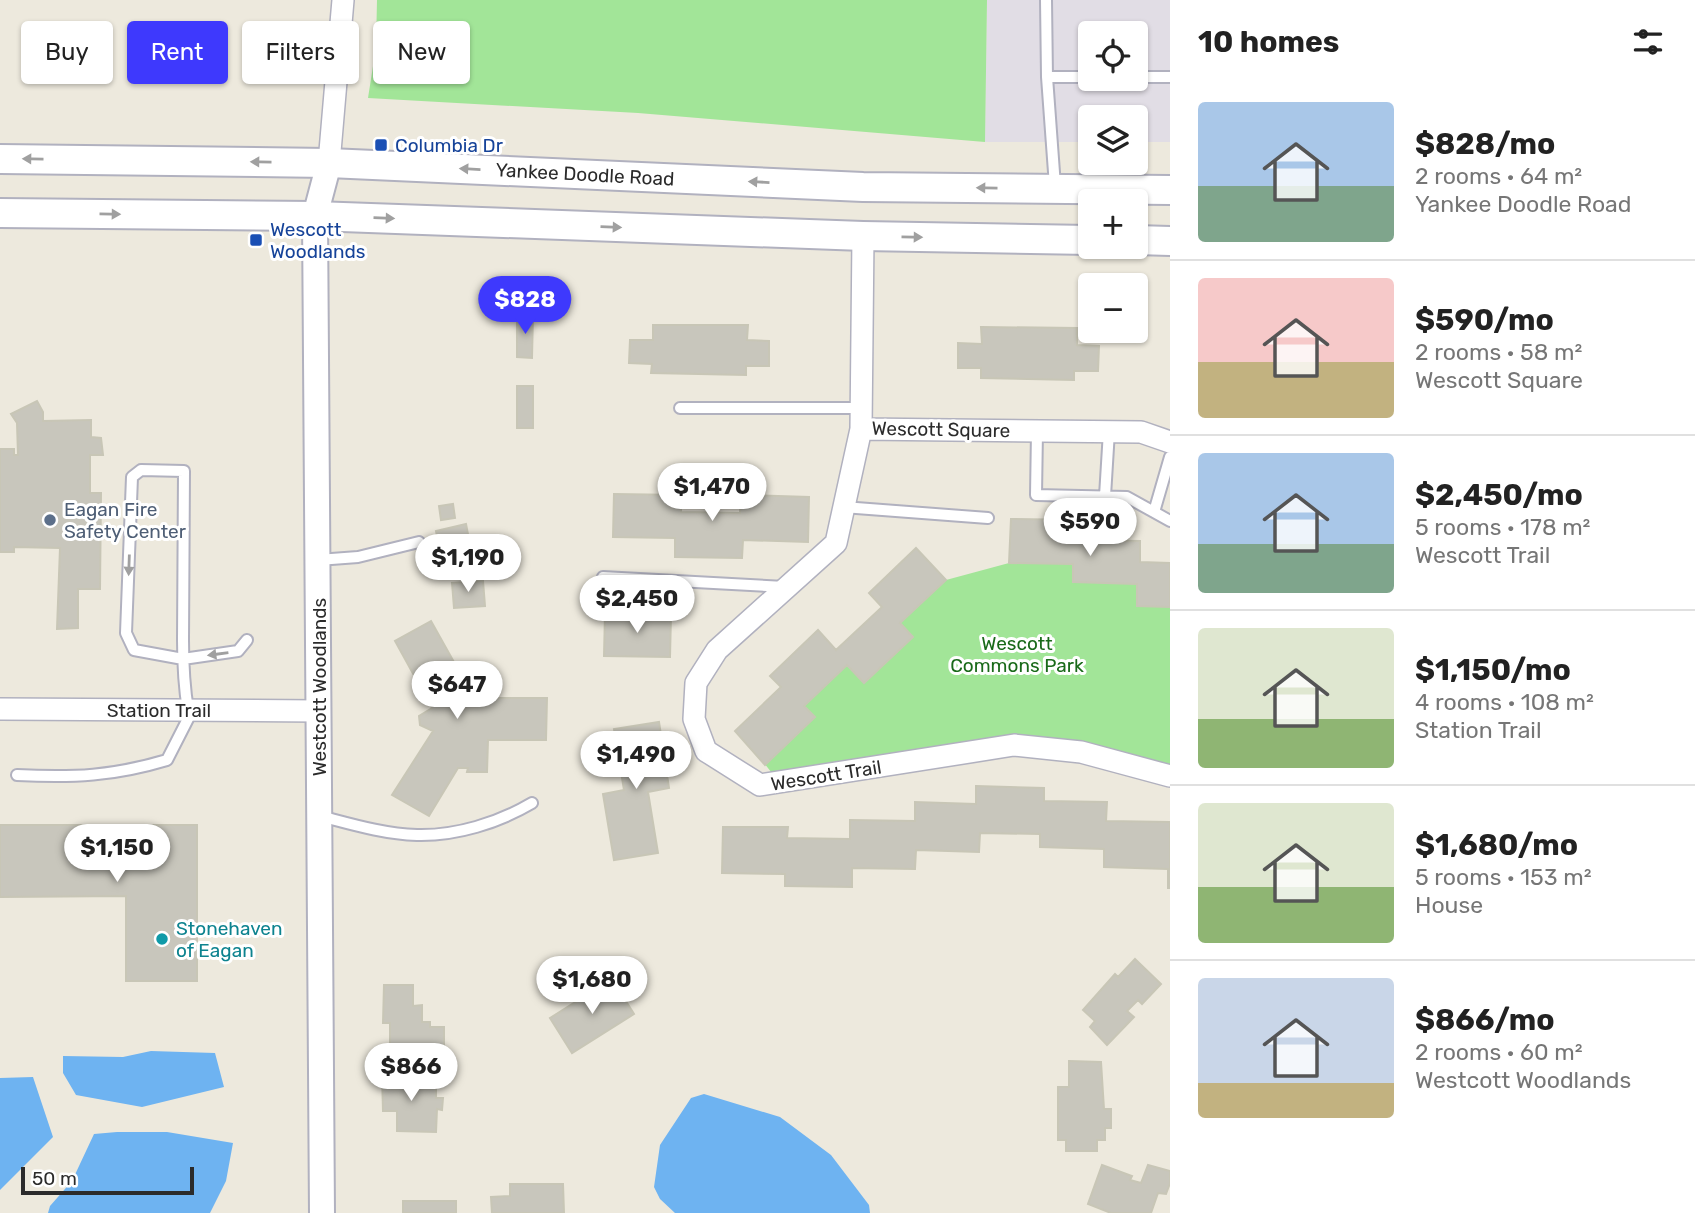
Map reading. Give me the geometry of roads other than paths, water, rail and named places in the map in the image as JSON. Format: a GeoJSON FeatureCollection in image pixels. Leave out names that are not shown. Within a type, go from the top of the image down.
{"type":"FeatureCollection","features":[{"type":"Feature","properties":{"kind":"main road","name":"Yankee Doodle Road"},"geometry":{"type":"LineString","coordinates":[[0,159],[329,163],[863,187],[1170,190]]}},
{"type":"Feature","properties":{"kind":"main road"},"geometry":{"type":"LineString","coordinates":[[0,213],[315,216],[863,236],[1078,240]]}},
{"type":"Feature","properties":{"kind":"main road"},"geometry":{"type":"LineString","coordinates":[[1148,240],[1170,241]]}},
{"type":"Feature","properties":{"kind":"street"},"geometry":{"type":"LineString","coordinates":[[329,163],[343,0]]}},
{"type":"Feature","properties":{"kind":"street","name":"Westcott Woodlands"},"geometry":{"type":"LineString","coordinates":[[322,1213],[315,216],[329,163]]}},
{"type":"Feature","properties":{"kind":"street","name":"Wescott Square"},"geometry":{"type":"LineString","coordinates":[[863,236],[862,418],[1037,430],[1141,432],[1170,442]]}},
{"type":"Feature","properties":{"kind":"street","name":"Wescott Trail"},"geometry":{"type":"LineString","coordinates":[[862,418],[836,543],[717,650],[696,683],[694,719],[706,751],[760,785],[1014,745],[1081,752],[1170,776]]}},
{"type":"Feature","properties":{"kind":"street","name":"Station Trail"},"geometry":{"type":"LineString","coordinates":[[0,709],[319,711]]}},
{"type":"Feature","properties":{"kind":"lane"},"geometry":{"type":"LineString","coordinates":[[1046,0],[1047,77],[1055,189]]}},
{"type":"Feature","properties":{"kind":"lane"},"geometry":{"type":"LineString","coordinates":[[1047,77],[1078,77]]}},
{"type":"Feature","properties":{"kind":"lane"},"geometry":{"type":"LineString","coordinates":[[1148,77],[1170,77]]}},
{"type":"Feature","properties":{"kind":"lane"},"geometry":{"type":"LineString","coordinates":[[680,408],[862,418]]}},
{"type":"Feature","properties":{"kind":"lane"},"geometry":{"type":"LineString","coordinates":[[1037,430],[1036,495],[1128,497],[1170,521]]}},
{"type":"Feature","properties":{"kind":"lane"},"geometry":{"type":"LineString","coordinates":[[1105,496],[1109,431]]}},
{"type":"Feature","properties":{"kind":"lane"},"geometry":{"type":"LineString","coordinates":[[1154,512],[1170,457]]}},
{"type":"Feature","properties":{"kind":"lane"},"geometry":{"type":"LineString","coordinates":[[17,775],[60,778],[128,772],[167,760],[190,710],[183,679],[183,659],[183,640],[184,471],[141,470],[132,477],[126,633],[134,650],[183,659],[238,651],[247,640]]}},
{"type":"Feature","properties":{"kind":"lane"},"geometry":{"type":"LineString","coordinates":[[843,508],[988,517]]}},
{"type":"Feature","properties":{"kind":"lane"},"geometry":{"type":"LineString","coordinates":[[318,560],[358,556],[419,542]]}},
{"type":"Feature","properties":{"kind":"lane"},"geometry":{"type":"LineString","coordinates":[[603,578],[787,587]]}},
{"type":"Feature","properties":{"kind":"lane"},"geometry":{"type":"LineString","coordinates":[[320,816],[416,835],[461,831],[512,815],[532,803]]}},
{"type":"Feature","properties":{"kind":"water"},"geometry":{"type":"Polygon","coordinates":[[[151,1051],[215,1053],[224,1087],[142,1107],[76,1095],[63,1073],[63,1056],[123,1057],[151,1051]]]}},
{"type":"Feature","properties":{"kind":"water"},"geometry":{"type":"Polygon","coordinates":[[[33,1077],[53,1137],[0,1190],[0,1078],[33,1077]]]}},
{"type":"Feature","properties":{"kind":"water"},"geometry":{"type":"Polygon","coordinates":[[[704,1094],[780,1117],[831,1155],[869,1205],[870,1213],[675,1213],[660,1199],[654,1187],[660,1145],[691,1098],[704,1094]]]}},
{"type":"Feature","properties":{"kind":"water"},"geometry":{"type":"Polygon","coordinates":[[[167,1132],[233,1143],[226,1181],[210,1213],[48,1213],[50,1206],[72,1181],[94,1134],[167,1132]]]}},
{"type":"Feature","properties":{"kind":"place","name":"Columbia Dr"},"geometry":{"type":"Point","coordinates":[381,145]}},
{"type":"Feature","properties":{"kind":"place","name":"Wescott Woodlands"},"geometry":{"type":"Point","coordinates":[256,240]}},
{"type":"Feature","properties":{"kind":"place","name":"Eagan Fire Safety Center"},"geometry":{"type":"Point","coordinates":[50,520]}},
{"type":"Feature","properties":{"kind":"place","name":"Stonehaven of Eagan"},"geometry":{"type":"Point","coordinates":[162,939]}},
{"type":"Feature","properties":{"kind":"park label","name":"Wescott Commons Park"},"geometry":{"type":"Point","coordinates":[1017,654]}}]}
